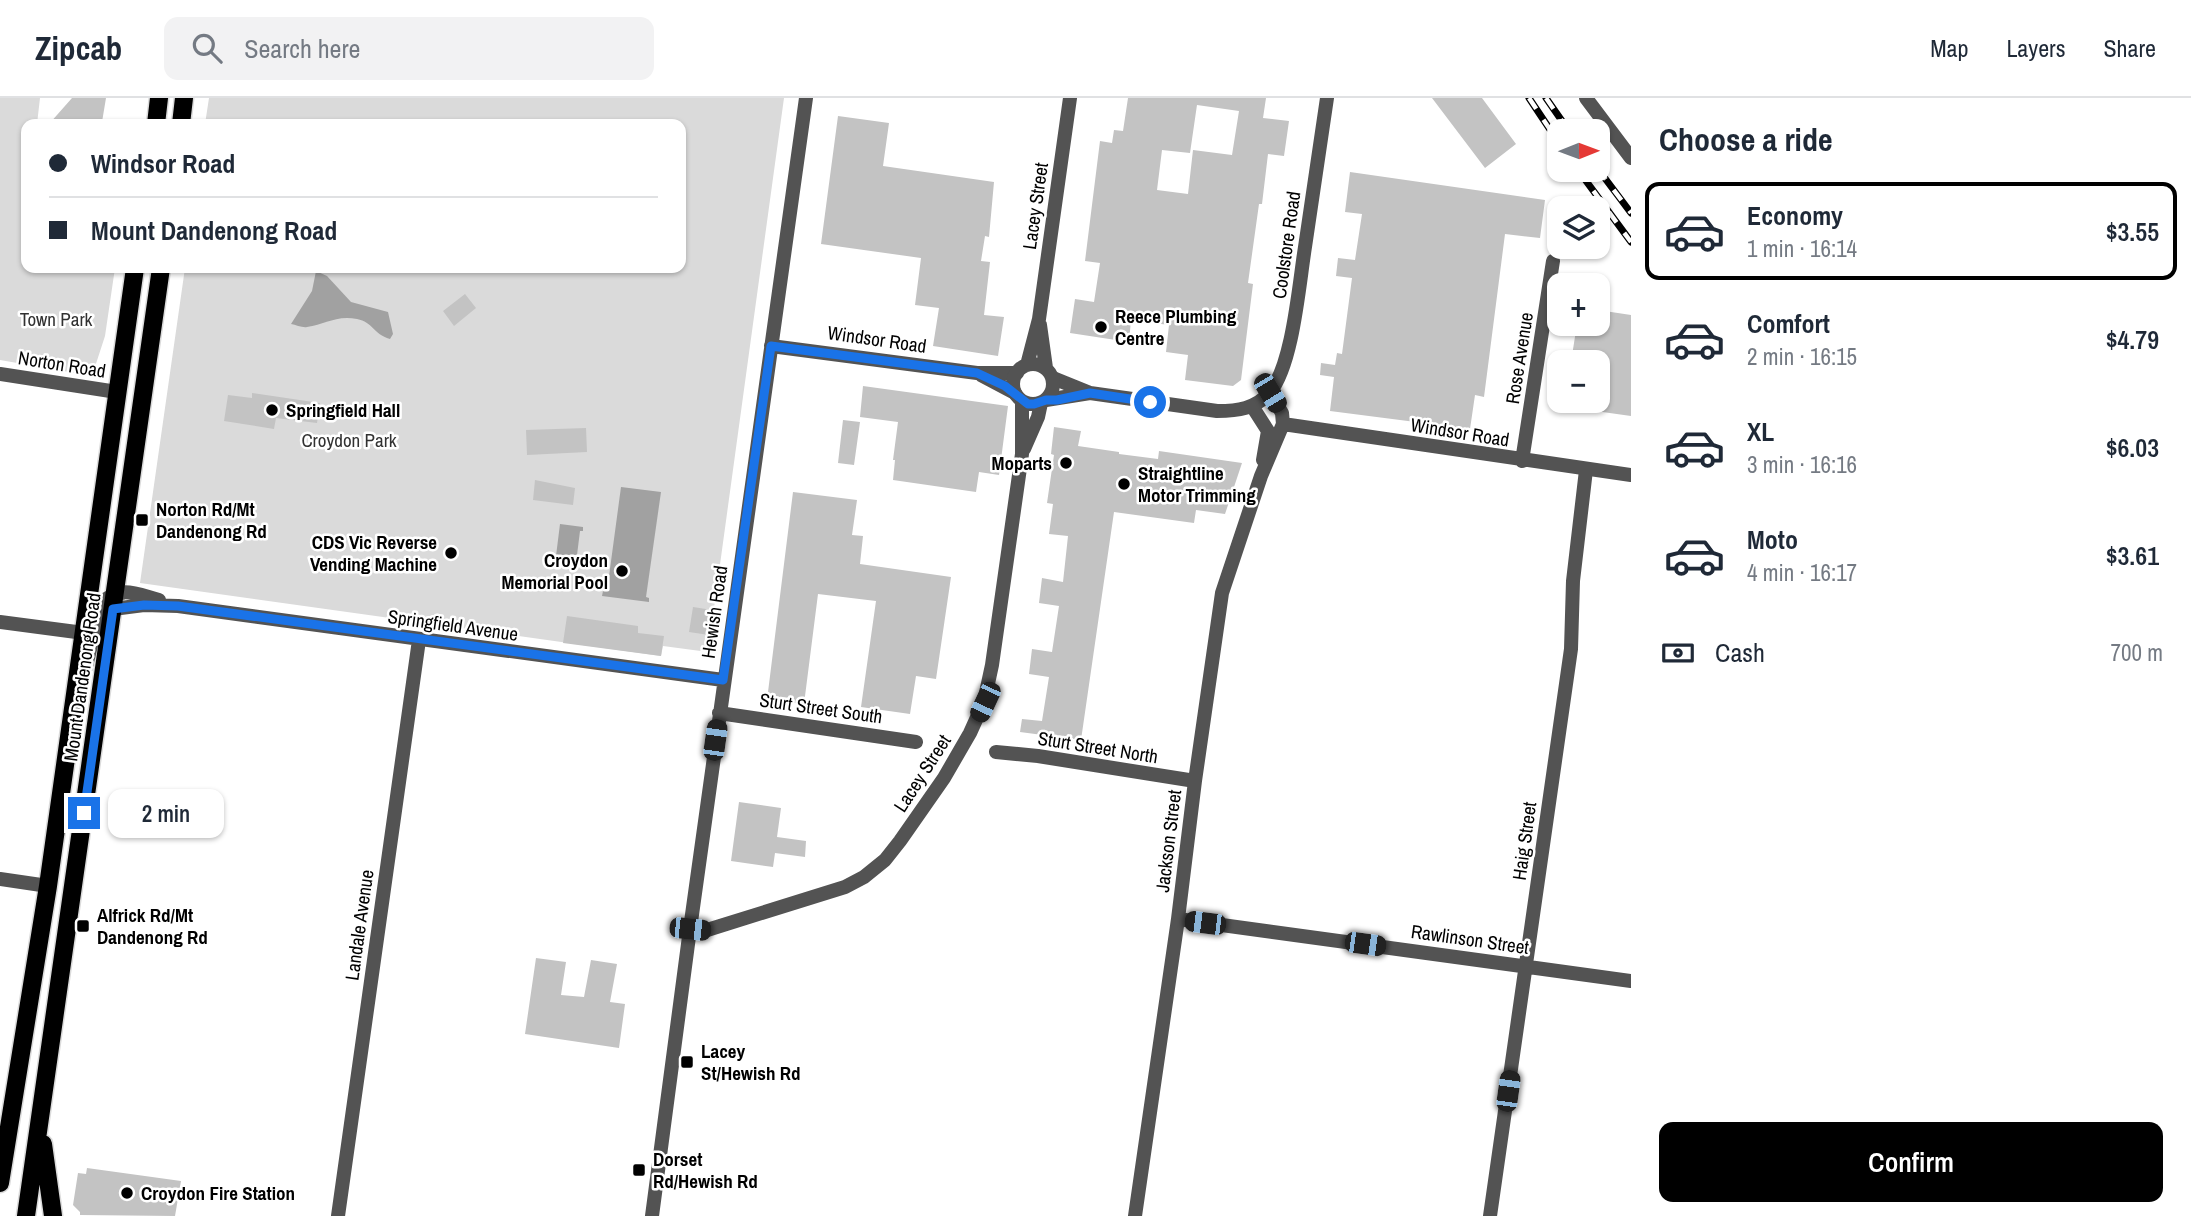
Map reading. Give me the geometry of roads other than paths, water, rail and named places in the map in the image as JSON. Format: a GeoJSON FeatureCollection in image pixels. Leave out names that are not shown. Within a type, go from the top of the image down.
{"type":"FeatureCollection","features":[{"type":"Feature","properties":{"kind":"main road"},"geometry":{"type":"LineString","coordinates":[[157,119],[159,98]]}},
{"type":"Feature","properties":{"kind":"main road"},"geometry":{"type":"LineString","coordinates":[[182,119],[184,98]]}},
{"type":"Feature","properties":{"kind":"main road","name":"Mount Dandenong Road"},"geometry":{"type":"LineString","coordinates":[[1,1175],[48,886],[134,273]]}},
{"type":"Feature","properties":{"kind":"main road","name":"Mount Dandenong Road"},"geometry":{"type":"LineString","coordinates":[[26,1216],[160,273]]}},
{"type":"Feature","properties":{"kind":"main road"},"geometry":{"type":"LineString","coordinates":[[117,392],[144,395]]}},
{"type":"Feature","properties":{"kind":"main road"},"geometry":{"type":"LineString","coordinates":[[48,886],[73,889]]}},
{"type":"Feature","properties":{"kind":"main road"},"geometry":{"type":"LineString","coordinates":[[40,1127],[53,1216]]}},
{"type":"Feature","properties":{"kind":"street","name":"Hewish Road"},"geometry":{"type":"LineString","coordinates":[[652,1216],[723,680],[806,98]]}},
{"type":"Feature","properties":{"kind":"street","name":"Lacey Street"},"geometry":{"type":"LineString","coordinates":[[1022,369],[1039,319],[1070,98]]}},
{"type":"Feature","properties":{"kind":"street","name":"Coolstore Road"},"geometry":{"type":"LineString","coordinates":[[1270,393],[1283,368],[1295,313],[1327,98]]}},
{"type":"Feature","properties":{"kind":"street"},"geometry":{"type":"LineString","coordinates":[[1586,98],[1631,158]]}},
{"type":"Feature","properties":{"kind":"street","name":"Rose Avenue"},"geometry":{"type":"LineString","coordinates":[[1522,461],[1553,261]]}},
{"type":"Feature","properties":{"kind":"street","name":"Lacey Street"},"geometry":{"type":"LineString","coordinates":[[1039,319],[1049,373]]}},
{"type":"Feature","properties":{"kind":"street","name":"Windsor Road"},"geometry":{"type":"LineString","coordinates":[[771,346],[977,373],[1022,369]]}},
{"type":"Feature","properties":{"kind":"street"},"geometry":{"type":"LineString","coordinates":[[1090,393],[1034,404],[1019,397],[1013,383],[1022,369],[1037,364],[1049,373],[1090,393],[1217,411],[1236,411],[1252,406],[1270,393],[1282,413],[1283,424],[1261,476]]}},
{"type":"Feature","properties":{"kind":"street","name":"Windsor Road"},"geometry":{"type":"LineString","coordinates":[[977,373],[1019,397]]}},
{"type":"Feature","properties":{"kind":"street"},"geometry":{"type":"LineString","coordinates":[[1043,401],[1053,390],[1049,373]]}},
{"type":"Feature","properties":{"kind":"street","name":"Norton Road"},"geometry":{"type":"LineString","coordinates":[[0,374],[117,392]]}},
{"type":"Feature","properties":{"kind":"street","name":"Lacey Street"},"geometry":{"type":"LineString","coordinates":[[690,929],[704,931],[845,887],[864,877],[885,860],[944,778],[985,702],[1023,454],[1019,397]]}},
{"type":"Feature","properties":{"kind":"street","name":"Lacey Street"},"geometry":{"type":"LineString","coordinates":[[1023,454],[1043,401]]}},
{"type":"Feature","properties":{"kind":"street"},"geometry":{"type":"LineString","coordinates":[[1252,406],[1268,431],[1261,476]]}},
{"type":"Feature","properties":{"kind":"street","name":"Windsor Road"},"geometry":{"type":"LineString","coordinates":[[1283,424],[1631,475]]}},
{"type":"Feature","properties":{"kind":"street","name":"Haig Street"},"geometry":{"type":"LineString","coordinates":[[1490,1216],[1571,649],[1573,581],[1586,470]]}},
{"type":"Feature","properties":{"kind":"street","name":"Jackson Street"},"geometry":{"type":"LineString","coordinates":[[1135,1216],[1222,593],[1261,476]]}},
{"type":"Feature","properties":{"kind":"street","name":"Springfield Avenue"},"geometry":{"type":"LineString","coordinates":[[114,601],[129,592],[178,606],[723,680]]}},
{"type":"Feature","properties":{"kind":"street"},"geometry":{"type":"LineString","coordinates":[[72,720],[92,649],[101,603],[114,601]]}},
{"type":"Feature","properties":{"kind":"street"},"geometry":{"type":"LineString","coordinates":[[0,622],[84,633]]}},
{"type":"Feature","properties":{"kind":"street","name":"Landale Avenue"},"geometry":{"type":"LineString","coordinates":[[338,1216],[419,640]]}},
{"type":"Feature","properties":{"kind":"street","name":"Sturt Street South"},"geometry":{"type":"LineString","coordinates":[[719,713],[916,742]]}},
{"type":"Feature","properties":{"kind":"street","name":"Sturt Street North"},"geometry":{"type":"LineString","coordinates":[[996,752],[1195,781]]}},
{"type":"Feature","properties":{"kind":"street"},"geometry":{"type":"LineString","coordinates":[[0,879],[48,886]]}},
{"type":"Feature","properties":{"kind":"street","name":"Rawlinson Street"},"geometry":{"type":"LineString","coordinates":[[1178,919],[1631,981]]}},
{"type":"Feature","properties":{"kind":"railway"},"geometry":{"type":"LineString","coordinates":[[1529,98],[1547,125]]}},
{"type":"Feature","properties":{"kind":"railway"},"geometry":{"type":"LineString","coordinates":[[1546,98],[1561,119]]}},
{"type":"Feature","properties":{"kind":"railway"},"geometry":{"type":"LineString","coordinates":[[1587,182],[1631,242]]}},
{"type":"Feature","properties":{"kind":"railway"},"geometry":{"type":"LineString","coordinates":[[1608,182],[1631,213]]}},
{"type":"Feature","properties":{"kind":"place","name":"Reece Plumbing Centre"},"geometry":{"type":"Point","coordinates":[1101,327]}},
{"type":"Feature","properties":{"kind":"place","name":"Springfield Hall"},"geometry":{"type":"Point","coordinates":[272,410]}},
{"type":"Feature","properties":{"kind":"place","name":"Moparts"},"geometry":{"type":"Point","coordinates":[1066,463]}},
{"type":"Feature","properties":{"kind":"place","name":"Straightline Motor Trimming"},"geometry":{"type":"Point","coordinates":[1124,484]}},
{"type":"Feature","properties":{"kind":"place","name":"Norton Rd/Mt Dandenong Rd"},"geometry":{"type":"Point","coordinates":[142,520]}},
{"type":"Feature","properties":{"kind":"place","name":"CDS Vic Reverse Vending Machine"},"geometry":{"type":"Point","coordinates":[451,553]}},
{"type":"Feature","properties":{"kind":"place","name":"Croydon Memorial Pool"},"geometry":{"type":"Point","coordinates":[622,571]}},
{"type":"Feature","properties":{"kind":"place","name":"Alfrick Rd/Mt Dandenong Rd"},"geometry":{"type":"Point","coordinates":[83,926]}},
{"type":"Feature","properties":{"kind":"place","name":"Lacey St/Hewish Rd"},"geometry":{"type":"Point","coordinates":[687,1062]}},
{"type":"Feature","properties":{"kind":"place","name":"Dorset Rd/Hewish Rd"},"geometry":{"type":"Point","coordinates":[639,1170]}},
{"type":"Feature","properties":{"kind":"place","name":"Croydon Fire Station"},"geometry":{"type":"Point","coordinates":[127,1193]}},
{"type":"Feature","properties":{"kind":"park label","name":"Town Park"},"geometry":{"type":"Point","coordinates":[56,319]}},
{"type":"Feature","properties":{"kind":"park label","name":"Croydon Park"},"geometry":{"type":"Point","coordinates":[349,440]}}]}
